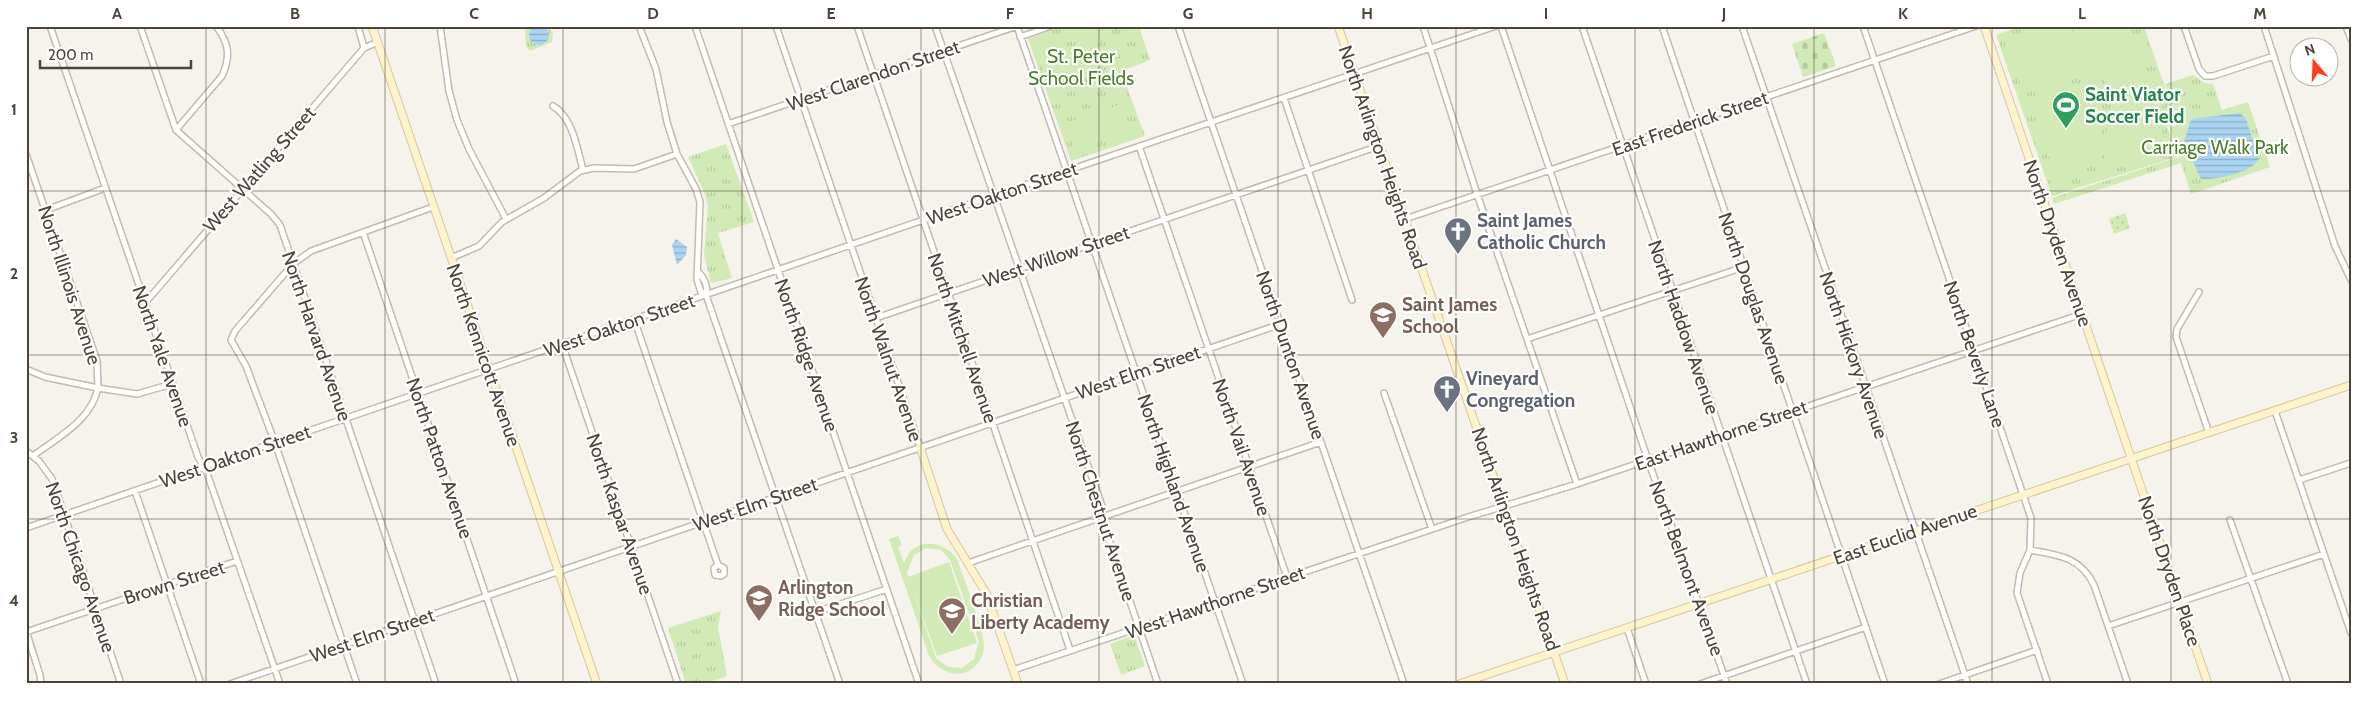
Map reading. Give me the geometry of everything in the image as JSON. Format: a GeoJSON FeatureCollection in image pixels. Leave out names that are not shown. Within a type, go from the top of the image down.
{"type":"FeatureCollection","features":[{"type":"Feature","properties":{"kind":"street","name":"North Yale Avenue"},"geometry":{"type":"LineString","coordinates":[[50,26],[172,384],[198,457],[204,468],[280,684]]}},
{"type":"Feature","properties":{"kind":"street","name":"North Harvard Avenue"},"geometry":{"type":"LineString","coordinates":[[140,26],[176,130],[276,219],[436,684]]}},
{"type":"Feature","properties":{"kind":"street"},"geometry":{"type":"LineString","coordinates":[[176,130],[222,76],[226,68],[229,53],[216,26]]}},
{"type":"Feature","properties":{"kind":"street"},"geometry":{"type":"LineString","coordinates":[[358,26],[364,48]]}},
{"type":"Feature","properties":{"kind":"street","name":"North Kennicott Avenue"},"geometry":{"type":"LineString","coordinates":[[372,26],[597,684]]}},
{"type":"Feature","properties":{"kind":"street"},"geometry":{"type":"LineString","coordinates":[[440,26],[449,91],[457,120],[469,149],[506,219]]}},
{"type":"Feature","properties":{"kind":"street"},"geometry":{"type":"LineString","coordinates":[[640,26],[656,69],[667,122],[677,154],[696,189],[700,202],[697,253],[698,272],[703,276],[708,290],[706,295],[840,684]]}},
{"type":"Feature","properties":{"kind":"street","name":"North Ridge Avenue"},"geometry":{"type":"LineString","coordinates":[[695,26],[919,684]]}},
{"type":"Feature","properties":{"kind":"street","name":"North Walnut Avenue"},"geometry":{"type":"LineString","coordinates":[[776,26],[947,529],[986,593],[1018,684]]}},
{"type":"Feature","properties":{"kind":"street","name":"North Mitchell Avenue"},"geometry":{"type":"LineString","coordinates":[[857,26],[1070,650]]}},
{"type":"Feature","properties":{"kind":"street","name":"North Chestnut Avenue"},"geometry":{"type":"LineString","coordinates":[[936,26],[1102,506],[1103,516],[1158,684]]}},
{"type":"Feature","properties":{"kind":"street","name":"West Clarendon Street"},"geometry":{"type":"LineString","coordinates":[[728,124],[1017,26]]}},
{"type":"Feature","properties":{"kind":"street","name":"North Highland Avenue"},"geometry":{"type":"LineString","coordinates":[[1017,26],[1243,684]]}},
{"type":"Feature","properties":{"kind":"street"},"geometry":{"type":"LineString","coordinates":[[1020,36],[1051,26]]}},
{"type":"Feature","properties":{"kind":"street","name":"North Dunton Avenue"},"geometry":{"type":"LineString","coordinates":[[1178,26],[1404,684]]}},
{"type":"Feature","properties":{"kind":"street","name":"North Arlington Heights Road"},"geometry":{"type":"LineString","coordinates":[[1338,26],[1565,684]]}},
{"type":"Feature","properties":{"kind":"street"},"geometry":{"type":"LineString","coordinates":[[1423,26],[1477,194],[1577,484]]}},
{"type":"Feature","properties":{"kind":"street","name":"West Oakton Street"},"geometry":{"type":"LineString","coordinates":[[26,528],[204,468],[345,417],[924,221],[1066,170],[1496,26]]}},
{"type":"Feature","properties":{"kind":"street","name":"North Belmont Avenue"},"geometry":{"type":"LineString","coordinates":[[1501,26],[1648,460],[1727,684]]}},
{"type":"Feature","properties":{"kind":"street","name":"North Haddow Avenue"},"geometry":{"type":"LineString","coordinates":[[1582,26],[1671,291],[1807,684]]}},
{"type":"Feature","properties":{"kind":"street","name":"North Douglas Avenue"},"geometry":{"type":"LineString","coordinates":[[1662,26],[1885,684]]}},
{"type":"Feature","properties":{"kind":"street","name":"North Hickory Avenue"},"geometry":{"type":"LineString","coordinates":[[1742,26],[1968,684]]}},
{"type":"Feature","properties":{"kind":"street","name":"North Beverly Lane"},"geometry":{"type":"LineString","coordinates":[[1863,26],[2031,518],[2030,550],[2020,573],[2017,592],[2048,684]]}},
{"type":"Feature","properties":{"kind":"street","name":"East Frederick Street"},"geometry":{"type":"LineString","coordinates":[[1405,219],[1976,26]]}},
{"type":"Feature","properties":{"kind":"street","name":"North Dryden Avenue"},"geometry":{"type":"LineString","coordinates":[[1984,26],[2132,459]]}},
{"type":"Feature","properties":{"kind":"street"},"geometry":{"type":"LineString","coordinates":[[2184,26],[2199,69],[2205,76],[2213,76],[2274,56]]}},
{"type":"Feature","properties":{"kind":"street"},"geometry":{"type":"LineString","coordinates":[[2264,26],[2335,246],[2351,280]]}},
{"type":"Feature","properties":{"kind":"street"},"geometry":{"type":"LineString","coordinates":[[2346,26],[2351,39]]}},
{"type":"Feature","properties":{"kind":"street","name":"West Watling Street"},"geometry":{"type":"LineString","coordinates":[[145,303],[364,48],[378,42]]}},
{"type":"Feature","properties":{"kind":"street"},"geometry":{"type":"LineString","coordinates":[[1284,98],[1352,300]]}},
{"type":"Feature","properties":{"kind":"street"},"geometry":{"type":"LineString","coordinates":[[553,106],[562,112],[568,121],[583,170]]}},
{"type":"Feature","properties":{"kind":"street","name":"North Vail Avenue"},"geometry":{"type":"LineString","coordinates":[[1139,146],[1287,577]]}},
{"type":"Feature","properties":{"kind":"street","name":"West Willow Street"},"geometry":{"type":"LineString","coordinates":[[876,318],[1379,146]]}},
{"type":"Feature","properties":{"kind":"street","name":"North Illinois Avenue"},"geometry":{"type":"LineString","coordinates":[[26,154],[97,361],[98,388]]}},
{"type":"Feature","properties":{"kind":"street"},"geometry":{"type":"LineString","coordinates":[[451,258],[479,246],[506,219],[544,198],[572,176],[583,170],[594,168],[634,169],[677,154]]}},
{"type":"Feature","properties":{"kind":"street"},"geometry":{"type":"LineString","coordinates":[[46,210],[105,188]]}},
{"type":"Feature","properties":{"kind":"street"},"geometry":{"type":"LineString","coordinates":[[357,684],[275,443],[244,360],[231,340],[235,331],[293,264],[310,251],[322,245],[433,208]]}},
{"type":"Feature","properties":{"kind":"street","name":"North Patton Avenue"},"geometry":{"type":"LineString","coordinates":[[363,232],[516,684]]}},
{"type":"Feature","properties":{"kind":"street"},"geometry":{"type":"LineString","coordinates":[[1527,339],[1744,267]]}},
{"type":"Feature","properties":{"kind":"street"},"geometry":{"type":"LineString","coordinates":[[2199,292],[2177,329],[2176,337],[2209,433]]}},
{"type":"Feature","properties":{"kind":"street","name":"East Hawthorne Street"},"geometry":{"type":"LineString","coordinates":[[1359,553],[1504,505],[1514,504],[1577,484],[2082,314]]}},
{"type":"Feature","properties":{"kind":"street"},"geometry":{"type":"LineString","coordinates":[[634,319],[718,565]]}},
{"type":"Feature","properties":{"kind":"street","name":"West Elm Street"},"geometry":{"type":"LineString","coordinates":[[230,684],[1281,324]]}},
{"type":"Feature","properties":{"kind":"street","name":"North Kaspar Avenue"},"geometry":{"type":"LineString","coordinates":[[562,344],[678,684]]}},
{"type":"Feature","properties":{"kind":"street"},"geometry":{"type":"LineString","coordinates":[[26,369],[45,377],[137,394],[172,384]]}},
{"type":"Feature","properties":{"kind":"street","name":"East Euclid Avenue"},"geometry":{"type":"LineString","coordinates":[[1459,684],[1484,679],[1555,652],[2351,385]]}},
{"type":"Feature","properties":{"kind":"street"},"geometry":{"type":"LineString","coordinates":[[33,456],[78,423],[95,401],[98,388]]}},
{"type":"Feature","properties":{"kind":"street"},"geometry":{"type":"LineString","coordinates":[[1384,393],[1432,529]]}},
{"type":"Feature","properties":{"kind":"street"},"geometry":{"type":"LineString","coordinates":[[2275,410],[2351,633]]}},
{"type":"Feature","properties":{"kind":"street"},"geometry":{"type":"LineString","coordinates":[[968,563],[1176,490],[1321,442]]}},
{"type":"Feature","properties":{"kind":"street","name":"North Chicago Avenue"},"geometry":{"type":"LineString","coordinates":[[26,451],[33,456],[52,479],[122,684]]}},
{"type":"Feature","properties":{"kind":"street","name":"North Dryden Place"},"geometry":{"type":"LineString","coordinates":[[2132,459],[2208,684]]}},
{"type":"Feature","properties":{"kind":"street"},"geometry":{"type":"LineString","coordinates":[[2299,480],[2351,463]]}},
{"type":"Feature","properties":{"kind":"street"},"geometry":{"type":"LineString","coordinates":[[135,491],[201,684]]}},
{"type":"Feature","properties":{"kind":"street"},"geometry":{"type":"LineString","coordinates":[[2230,520],[2288,684]]}},
{"type":"Feature","properties":{"kind":"street"},"geometry":{"type":"LineString","coordinates":[[2030,550],[2069,558],[2076,561],[2086,570],[2094,585],[2128,684]]}},
{"type":"Feature","properties":{"kind":"street","name":"West Hawthorne Street"},"geometry":{"type":"LineString","coordinates":[[1013,670],[1359,553]]}},
{"type":"Feature","properties":{"kind":"street"},"geometry":{"type":"LineString","coordinates":[[2108,626],[2324,554]]}},
{"type":"Feature","properties":{"kind":"street","name":"Brown Street"},"geometry":{"type":"LineString","coordinates":[[26,632],[237,561]]}},
{"type":"Feature","properties":{"kind":"street"},"geometry":{"type":"LineString","coordinates":[[816,612],[887,589]]}},
{"type":"Feature","properties":{"kind":"street"},"geometry":{"type":"LineString","coordinates":[[1700,684],[1866,627]]}},
{"type":"Feature","properties":{"kind":"street"},"geometry":{"type":"LineString","coordinates":[[1627,628],[1646,684]]}},
{"type":"Feature","properties":{"kind":"street"},"geometry":{"type":"LineString","coordinates":[[26,632],[40,675],[41,684]]}},
{"type":"Feature","properties":{"kind":"street"},"geometry":{"type":"LineString","coordinates":[[1939,684],[2037,650]]}},
{"type":"Feature","properties":{"kind":"green space"},"geometry":{"type":"Polygon","coordinates":[[[525,26],[547,26],[553,33],[552,42],[530,51],[526,46],[525,26]]]}},
{"type":"Feature","properties":{"kind":"green space","name":"St. Peter School Fields"},"geometry":{"type":"Polygon","coordinates":[[[1062,26],[1139,26],[1150,60],[1121,71],[1145,136],[1071,161],[1028,39],[1062,26]]]}},
{"type":"Feature","properties":{"kind":"green space"},"geometry":{"type":"Polygon","coordinates":[[[1073,26],[1093,26],[1098,43],[1087,45],[1075,41],[1064,29],[1073,26]]]}},
{"type":"Feature","properties":{"kind":"green space"},"geometry":{"type":"Polygon","coordinates":[[[2022,26],[2144,26],[2177,123],[2167,126],[2177,157],[2052,196],[1996,35],[2022,26]]]}},
{"type":"Feature","properties":{"kind":"green space"},"geometry":{"type":"Polygon","coordinates":[[[2050,26],[2056,37],[2073,32],[2072,26],[2127,26],[2131,46],[2138,44],[2161,114],[2156,116],[2167,151],[2165,154],[2107,171],[2104,141],[2105,134],[2115,113],[2100,69],[2038,88],[2036,81],[2022,88],[2005,44],[2007,39],[2050,26]]]}},
{"type":"Feature","properties":{"kind":"green space"},"geometry":{"type":"Polygon","coordinates":[[[1052,33],[1055,43],[1053,48],[1059,47],[1069,50],[1078,63],[1081,73],[1051,84],[1047,81],[1033,43],[1035,40],[1052,33]]]}},
{"type":"Feature","properties":{"kind":"green space"},"geometry":{"type":"Polygon","coordinates":[[[1824,33],[1836,66],[1803,77],[1792,44],[1824,33]]]}},
{"type":"Feature","properties":{"kind":"green space","name":"Carriage Walk Park"},"geometry":{"type":"Polygon","coordinates":[[[2193,75],[2204,83],[2213,84],[2222,110],[2248,102],[2270,167],[2191,194],[2181,163],[2054,204],[2052,198],[2179,157],[2170,128],[2179,124],[2165,84],[2193,75]]]}},
{"type":"Feature","properties":{"kind":"green space","name":"Saint Viator Soccer Field"},"geometry":{"type":"Polygon","coordinates":[[[2077,83],[2101,160],[2055,175],[2030,97],[2077,83]]]}},
{"type":"Feature","properties":{"kind":"green space"},"geometry":{"type":"Polygon","coordinates":[[[1121,104],[1130,131],[1075,150],[1065,123],[1121,104]]]}},
{"type":"Feature","properties":{"kind":"green space"},"geometry":{"type":"Polygon","coordinates":[[[726,144],[754,222],[718,233],[732,278],[711,283],[704,255],[708,206],[704,192],[688,157],[726,144]]]}},
{"type":"Feature","properties":{"kind":"green space"},"geometry":{"type":"Polygon","coordinates":[[[2125,213],[2130,228],[2114,234],[2109,219],[2125,213]]]}},
{"type":"Feature","properties":{"kind":"green space"},"geometry":{"type":"Polygon","coordinates":[[[898,536],[902,545],[898,547],[904,563],[912,550],[924,544],[942,547],[957,559],[977,617],[984,647],[979,662],[967,672],[957,674],[944,671],[929,656],[889,539],[898,536]],[[926,548],[914,555],[907,573],[908,577],[949,562],[977,643],[937,656],[911,585],[936,658],[948,667],[962,668],[974,659],[979,641],[950,560],[941,550],[926,548]]]}},
{"type":"Feature","properties":{"kind":"green space"},"geometry":{"type":"Polygon","coordinates":[[[721,611],[718,627],[727,676],[703,684],[686,684],[668,628],[721,611]]]}},
{"type":"Feature","properties":{"kind":"green space"},"geometry":{"type":"Polygon","coordinates":[[[1134,635],[1145,666],[1121,675],[1110,644],[1134,635]]]}},
{"type":"Feature","properties":{"kind":"water"},"geometry":{"type":"Polygon","coordinates":[[[539,25],[546,28],[549,35],[546,42],[539,45],[532,42],[529,35],[532,28],[539,25]]]}},
{"type":"Feature","properties":{"kind":"water"},"geometry":{"type":"Polygon","coordinates":[[[2240,113],[2246,119],[2259,159],[2255,164],[2233,175],[2201,179],[2184,142],[2191,119],[2240,113]]]}},
{"type":"Feature","properties":{"kind":"water"},"geometry":{"type":"Polygon","coordinates":[[[676,239],[687,247],[686,255],[677,265],[672,245],[676,239]]]}},
{"type":"Feature","properties":{"kind":"place","name":"Saint Viator Soccer Field"},"geometry":{"type":"Point","coordinates":[2066,129]}},
{"type":"Feature","properties":{"kind":"place","name":"Saint James Catholic Church"},"geometry":{"type":"Point","coordinates":[1458,255]}},
{"type":"Feature","properties":{"kind":"place","name":"Saint James School"},"geometry":{"type":"Point","coordinates":[1383,339]}},
{"type":"Feature","properties":{"kind":"place","name":"Vineyard Congregation"},"geometry":{"type":"Point","coordinates":[1447,413]}},
{"type":"Feature","properties":{"kind":"place","name":"Arlington Ridge School"},"geometry":{"type":"Point","coordinates":[759,622]}},
{"type":"Feature","properties":{"kind":"place","name":"Christian Liberty Academy"},"geometry":{"type":"Point","coordinates":[952,635]}}]}
